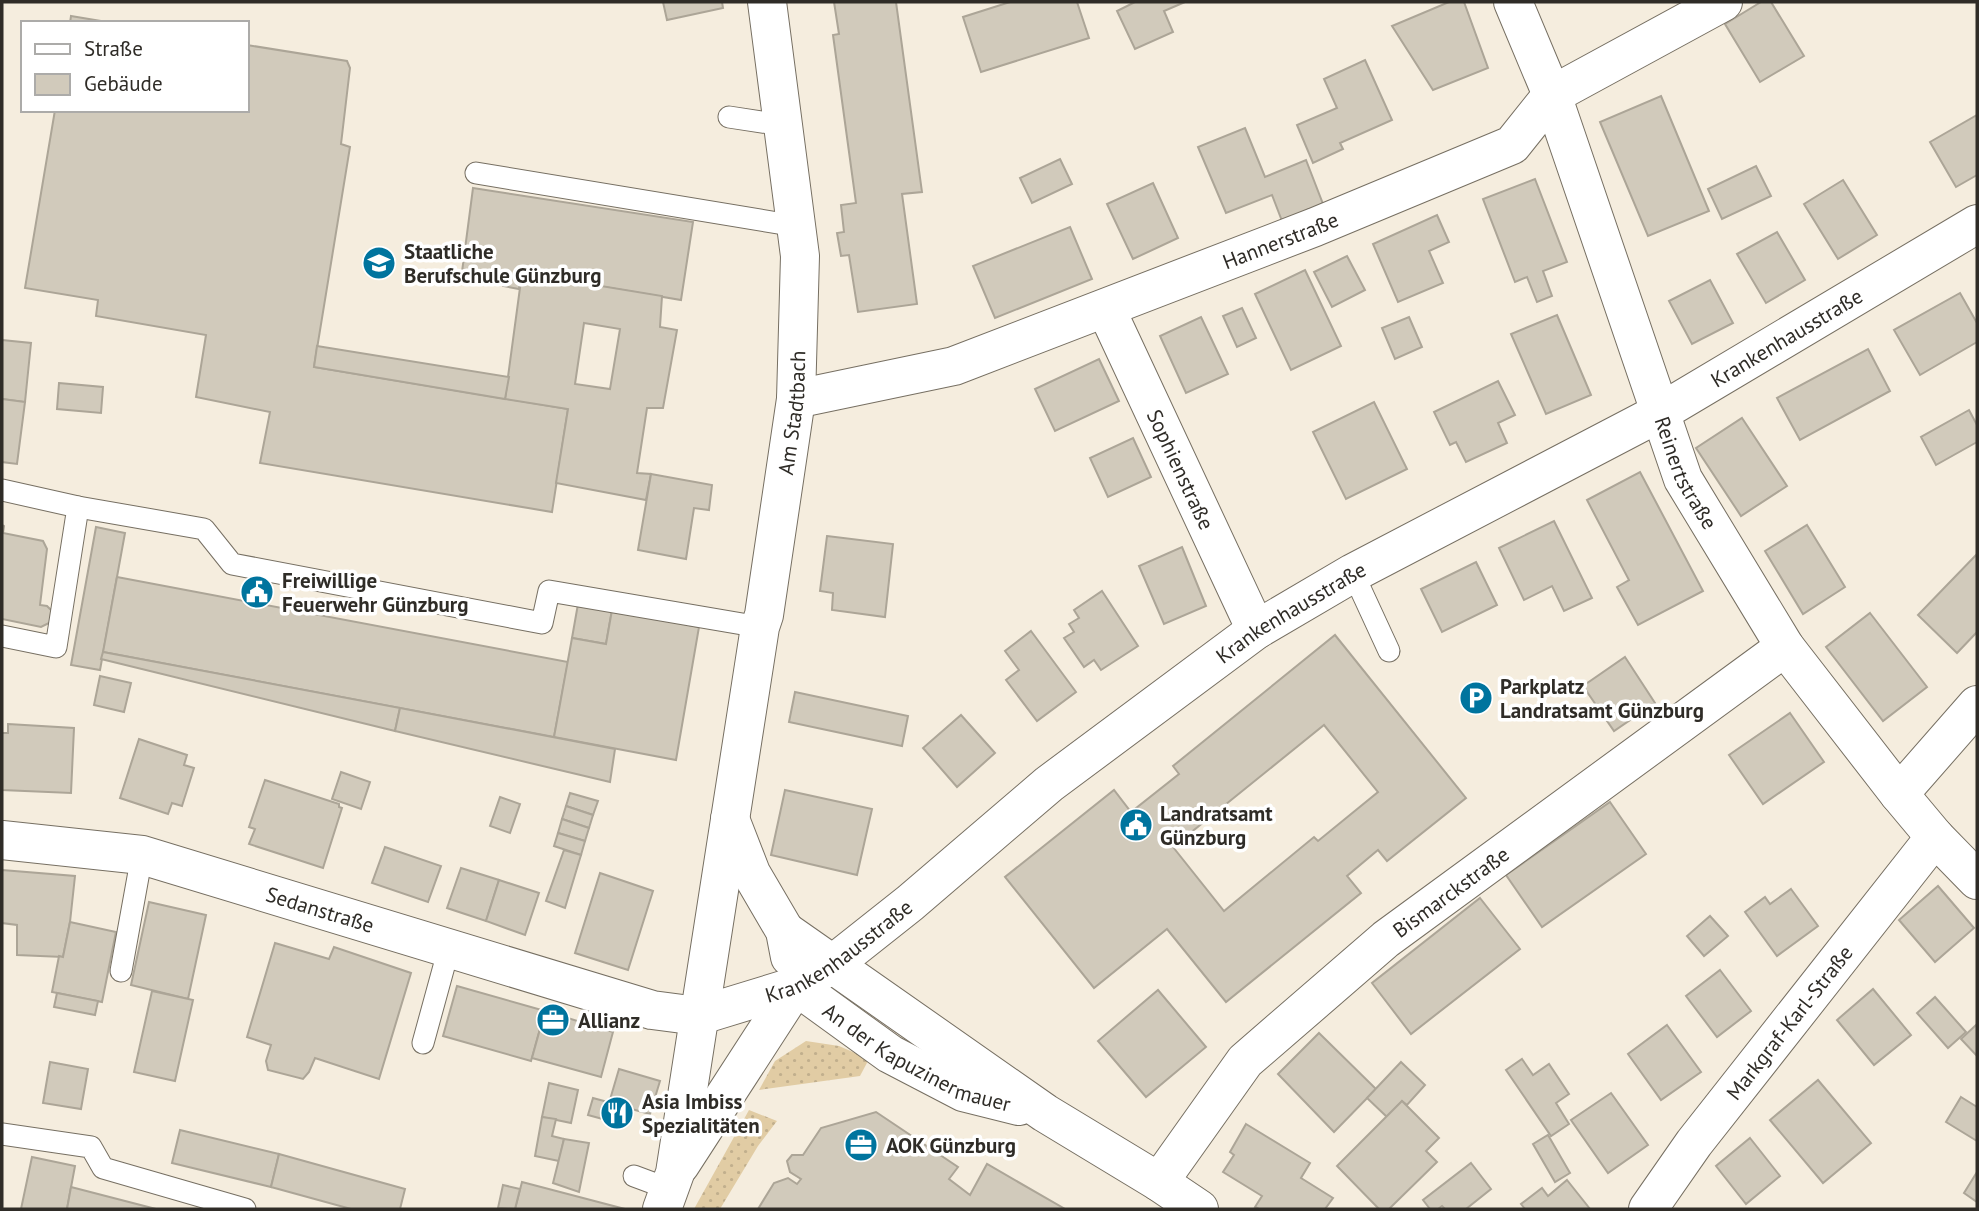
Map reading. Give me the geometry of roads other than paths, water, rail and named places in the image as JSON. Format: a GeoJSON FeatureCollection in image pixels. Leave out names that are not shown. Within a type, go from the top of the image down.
{"type":"FeatureCollection","features":[{"type":"Feature","properties":{"kind":"street","name":"Am Stadtbach"},"geometry":{"type":"LineString","coordinates":[[669,1191],[764,615],[796,399],[800,256],[766,2]]}},
{"type":"Feature","properties":{"kind":"street","name":"Reinertstraße"},"geometry":{"type":"LineString","coordinates":[[1513,2],[1552,95],[1682,479],[1785,647],[1899,794],[1935,837],[1977,880]]}},
{"type":"Feature","properties":{"kind":"street","name":"Hannerstraße"},"geometry":{"type":"LineString","coordinates":[[796,399],[954,366],[1315,227],[1512,145],[1552,95],[1723,2]]}},
{"type":"Feature","properties":{"kind":"street","name":"Krankenhausstraße"},"geometry":{"type":"LineString","coordinates":[[633,1003],[652,1010],[698,1016],[796,986],[833,964],[1049,784],[1256,630],[1353,573],[1661,412],[1977,224]]}},
{"type":"Feature","properties":{"kind":"street","name":"Sophienstraße"},"geometry":{"type":"LineString","coordinates":[[1106,309],[1256,630]]}},
{"type":"Feature","properties":{"kind":"street","name":"Bismarckstraße"},"geometry":{"type":"LineString","coordinates":[[1159,1182],[1245,1061],[1386,939],[1785,647]]}},
{"type":"Feature","properties":{"kind":"street"},"geometry":{"type":"LineString","coordinates":[[1899,794],[1977,705]]}},
{"type":"Feature","properties":{"kind":"street"},"geometry":{"type":"LineString","coordinates":[[689,1082],[727,1067],[796,986],[785,931],[751,873],[730,819]]}},
{"type":"Feature","properties":{"kind":"street","name":"Markgraf-Karl-Straße"},"geometry":{"type":"LineString","coordinates":[[1648,1209],[1694,1143],[1935,837]]}},
{"type":"Feature","properties":{"kind":"street","name":"Sedanstraße"},"geometry":{"type":"LineString","coordinates":[[2,840],[142,855],[633,1003]]}},
{"type":"Feature","properties":{"kind":"street"},"geometry":{"type":"LineString","coordinates":[[785,931],[833,964]]}},
{"type":"Feature","properties":{"kind":"street","name":"An der Kapuzinermauer"},"geometry":{"type":"LineString","coordinates":[[833,964],[1045,1113],[1199,1209]]}},
{"type":"Feature","properties":{"kind":"street","name":"An der Kapuzinermauer"},"geometry":{"type":"LineString","coordinates":[[796,986],[890,1054],[963,1092],[1045,1113]]}},
{"type":"Feature","properties":{"kind":"street"},"geometry":{"type":"LineString","coordinates":[[669,1191],[720,1105],[727,1067],[698,1016]]}},
{"type":"Feature","properties":{"kind":"lane"},"geometry":{"type":"LineString","coordinates":[[730,117],[782,125]]}},
{"type":"Feature","properties":{"kind":"lane"},"geometry":{"type":"LineString","coordinates":[[476,173],[796,226]]}},
{"type":"Feature","properties":{"kind":"lane"},"geometry":{"type":"LineString","coordinates":[[2,491],[204,529],[232,564],[542,623],[549,591],[760,627]]}},
{"type":"Feature","properties":{"kind":"lane"},"geometry":{"type":"LineString","coordinates":[[2,636],[56,647],[78,507]]}},
{"type":"Feature","properties":{"kind":"lane"},"geometry":{"type":"LineString","coordinates":[[1353,573],[1390,651]]}},
{"type":"Feature","properties":{"kind":"lane"},"geometry":{"type":"LineString","coordinates":[[121,971],[142,855]]}},
{"type":"Feature","properties":{"kind":"lane"},"geometry":{"type":"LineString","coordinates":[[423,1043],[449,948]]}},
{"type":"Feature","properties":{"kind":"lane"},"geometry":{"type":"LineString","coordinates":[[2,1133],[91,1147],[103,1168],[245,1209]]}},
{"type":"Feature","properties":{"kind":"lane"},"geometry":{"type":"LineString","coordinates":[[634,1177],[669,1191]]}},
{"type":"Feature","properties":{"kind":"place","name":"Staatliche Berufschule Günzburg"},"geometry":{"type":"Point","coordinates":[379,263]}},
{"type":"Feature","properties":{"kind":"place","name":"Freiwillige Feuerwehr Günzburg"},"geometry":{"type":"Point","coordinates":[257,592]}},
{"type":"Feature","properties":{"kind":"place","name":"Parkplatz Landratsamt Günzburg"},"geometry":{"type":"Point","coordinates":[1476,698]}},
{"type":"Feature","properties":{"kind":"place","name":"Landratsamt Günzburg"},"geometry":{"type":"Point","coordinates":[1136,825]}},
{"type":"Feature","properties":{"kind":"place","name":"Allianz"},"geometry":{"type":"Point","coordinates":[553,1020]}},
{"type":"Feature","properties":{"kind":"place","name":"Asia Imbiss Spezialitäten"},"geometry":{"type":"Point","coordinates":[617,1113]}},
{"type":"Feature","properties":{"kind":"place","name":"AOK Günzburg"},"geometry":{"type":"Point","coordinates":[861,1145]}}]}
